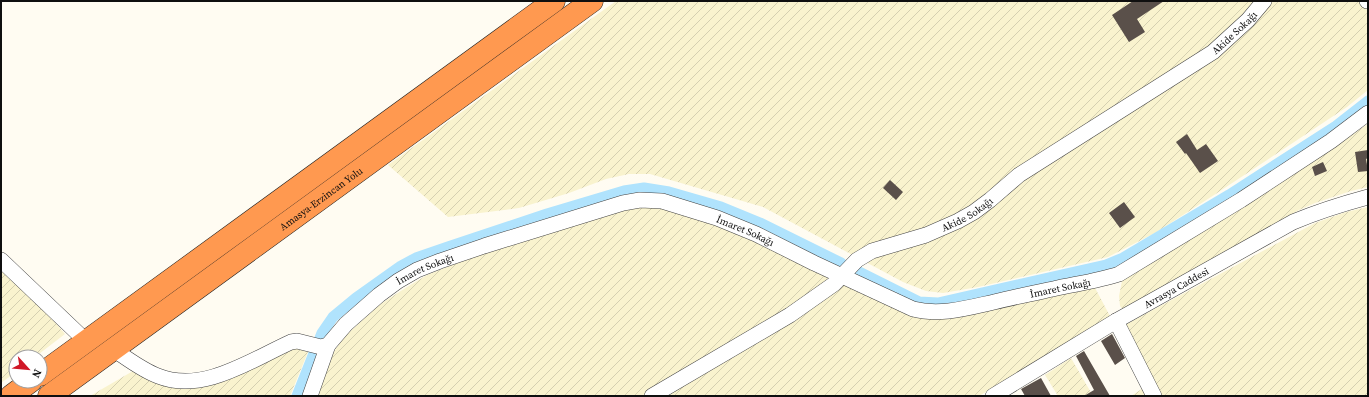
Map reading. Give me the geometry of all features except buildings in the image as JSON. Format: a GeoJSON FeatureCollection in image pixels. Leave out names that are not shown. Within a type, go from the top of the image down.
{"type":"FeatureCollection","features":[{"type":"Feature","properties":{"kind":"highway"},"geometry":{"type":"LineString","coordinates":[[48,368],[554,1]]}},
{"type":"Feature","properties":{"kind":"highway","name":"Amasya-Erzincan Yolu"},"geometry":{"type":"LineString","coordinates":[[49,396],[592,1]]}},
{"type":"Feature","properties":{"kind":"highway"},"geometry":{"type":"LineString","coordinates":[[11,396],[20,389]]}},
{"type":"Feature","properties":{"kind":"street","name":"Akide Sokağı"},"geometry":{"type":"LineString","coordinates":[[652,396],[790,315],[834,284],[857,260],[872,251],[926,235],[958,221],[974,212],[1019,175],[1213,52],[1248,20],[1264,1]]}},
{"type":"Feature","properties":{"kind":"street","name":"İmaret Sokağı"},"geometry":{"type":"LineString","coordinates":[[319,345],[346,324],[360,310],[398,281],[417,270],[477,248],[623,203],[640,200],[662,202],[717,218],[756,234],[913,309],[926,312],[941,312],[966,308],[1063,286],[1104,279],[1119,274],[1235,204],[1330,140],[1368,112]]}},
{"type":"Feature","properties":{"kind":"street","name":"Avrasya Caddesi"},"geometry":{"type":"LineString","coordinates":[[993,396],[1116,321],[1293,222],[1344,203],[1368,197]]}},
{"type":"Feature","properties":{"kind":"street"},"geometry":{"type":"LineString","coordinates":[[1,260],[86,341]]}},
{"type":"Feature","properties":{"kind":"street"},"geometry":{"type":"LineString","coordinates":[[1116,321],[1154,396]]}},
{"type":"Feature","properties":{"kind":"street"},"geometry":{"type":"LineString","coordinates":[[113,349],[158,376],[174,380],[190,381],[209,378],[227,372],[291,342],[298,341],[319,345],[310,396]]}},
{"type":"Feature","properties":{"kind":"shaded area"},"geometry":{"type":"Polygon","coordinates":[[[616,1],[1368,1],[1368,90],[1347,107],[1155,233],[1108,257],[978,287],[943,293],[926,291],[903,282],[763,207],[650,174],[629,174],[606,179],[569,193],[519,208],[448,217],[388,165],[616,1]]]}},
{"type":"Feature","properties":{"kind":"shaded area"},"geometry":{"type":"Polygon","coordinates":[[[1368,124],[1368,187],[1315,203],[1299,210],[1124,311],[1120,306],[1119,296],[1123,276],[1317,158],[1368,124]]]}},
{"type":"Feature","properties":{"kind":"shaded area"},"geometry":{"type":"Polygon","coordinates":[[[640,207],[658,208],[688,213],[719,225],[909,314],[1094,286],[1111,318],[979,396],[317,396],[333,353],[344,337],[379,305],[427,275],[483,253],[621,211],[640,207]]]}},
{"type":"Feature","properties":{"kind":"shaded area"},"geometry":{"type":"Polygon","coordinates":[[[1368,207],[1368,396],[1131,396],[1151,383],[1123,326],[1315,223],[1346,212],[1368,207]]]}},
{"type":"Feature","properties":{"kind":"shaded area"},"geometry":{"type":"Polygon","coordinates":[[[1,267],[48,314],[65,334],[45,349],[8,349],[8,378],[1,383],[1,267]]]}},
{"type":"Feature","properties":{"kind":"shaded area"},"geometry":{"type":"Polygon","coordinates":[[[295,348],[308,352],[290,396],[90,396],[133,371],[162,384],[295,348]]]}},
{"type":"Feature","properties":{"kind":"shaded area"},"geometry":{"type":"Polygon","coordinates":[[[1071,358],[1093,396],[1058,396],[1045,375],[1071,358]]]}},
{"type":"Feature","properties":{"kind":"waterway"},"geometry":{"type":"LineString","coordinates":[[857,271],[919,302],[938,303],[1106,265],[1123,258],[1229,195],[1336,126],[1368,101]]}},
{"type":"Feature","properties":{"kind":"waterway"},"geometry":{"type":"LineString","coordinates":[[297,396],[322,333],[333,317],[356,298],[401,266],[416,258],[448,247],[547,214],[624,191],[644,188],[669,192],[721,207],[760,223],[841,263]]}}]}
